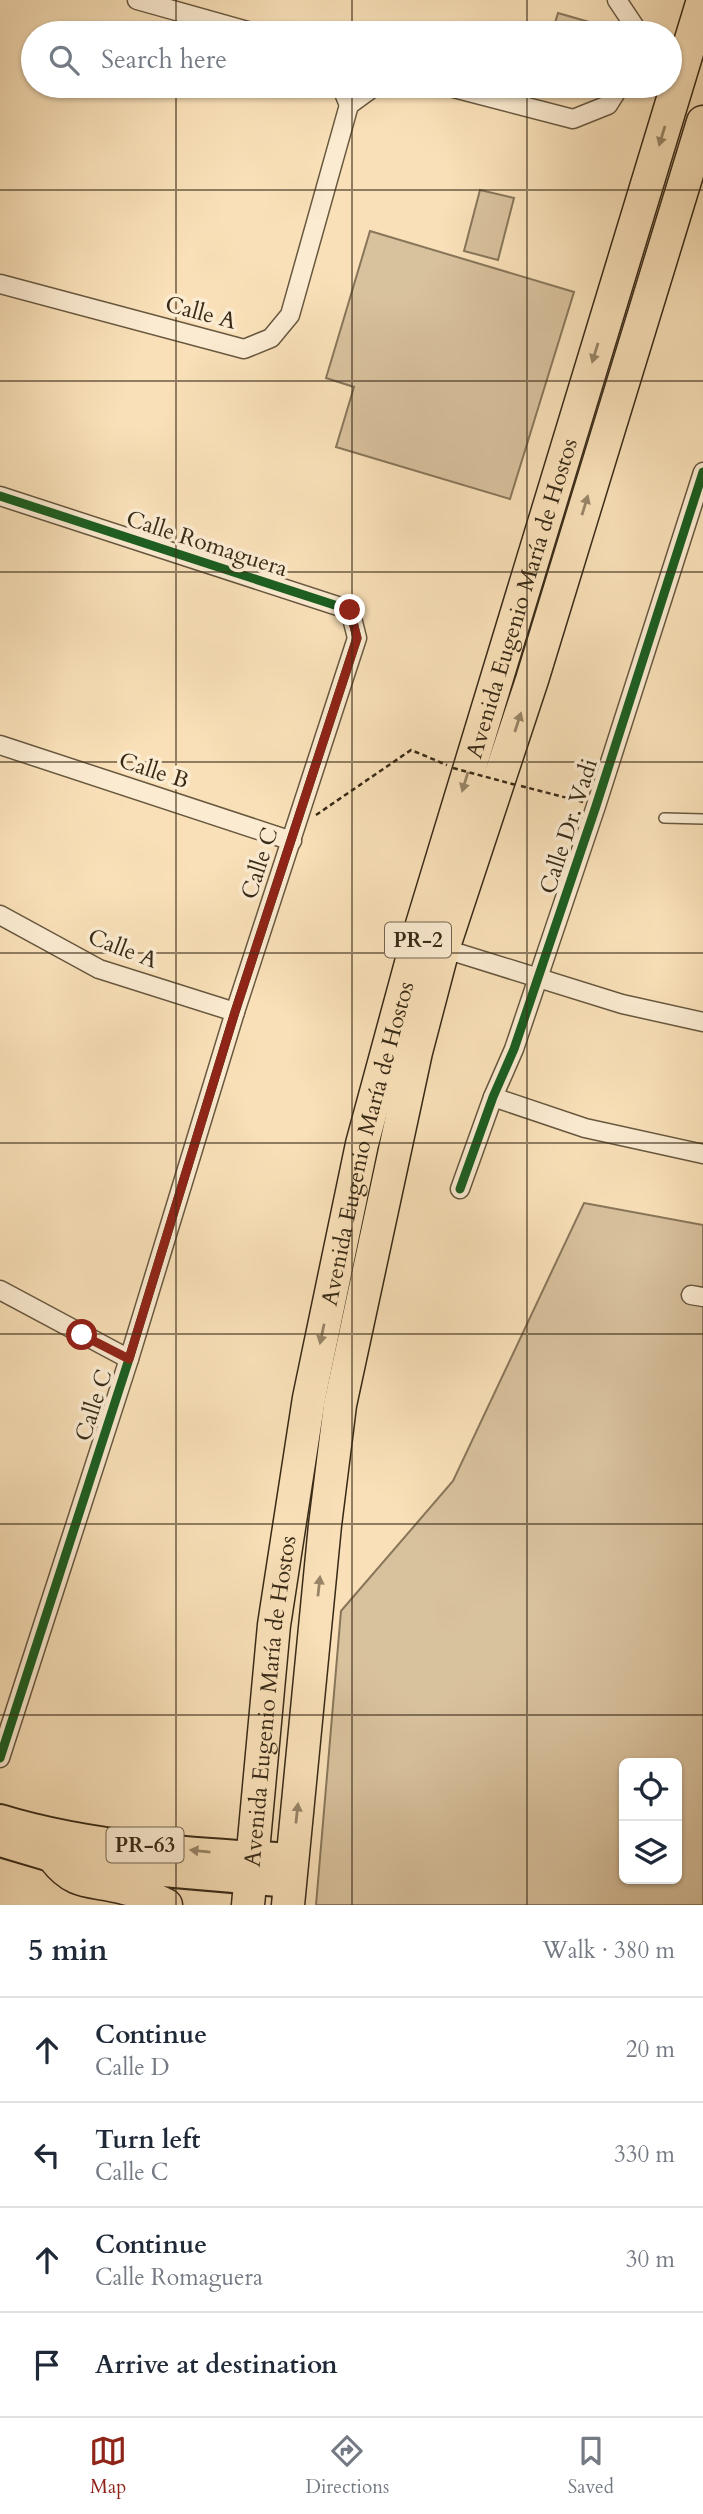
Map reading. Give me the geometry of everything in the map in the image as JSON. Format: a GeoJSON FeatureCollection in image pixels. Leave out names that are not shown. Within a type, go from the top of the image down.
{"type":"FeatureCollection","features":[{"type":"Feature","properties":{"kind":"highway","name":"Avenida Eugenio María de Hostos"},"geometry":{"type":"LineString","coordinates":[[685,67],[703,0]]}},
{"type":"Feature","properties":{"kind":"highway","name":"Avenida Eugenio María de Hostos"},"geometry":{"type":"LineString","coordinates":[[250,1881],[274,1625],[309,1398],[362,1144],[417,942],[676,98]]}},
{"type":"Feature","properties":{"kind":"highway","name":"Avenida Eugenio María de Hostos"},"geometry":{"type":"LineString","coordinates":[[290,1882],[325,1525],[340,1405],[416,1052],[443,948],[505,789],[536,667],[703,122]]}},
{"type":"Feature","properties":{"kind":"highway"},"geometry":{"type":"LineString","coordinates":[[376,1236],[404,1168],[458,953],[480,884],[505,789]]}},
{"type":"Feature","properties":{"kind":"highway"},"geometry":{"type":"LineString","coordinates":[[54,1858],[66,1874],[126,1888],[166,1905]]}},
{"type":"Feature","properties":{"kind":"main road","name":"PR-63"},"geometry":{"type":"LineString","coordinates":[[0,1819],[110,1842],[250,1881]]}},
{"type":"Feature","properties":{"kind":"main road","name":"PR-63"},"geometry":{"type":"LineString","coordinates":[[0,1842],[93,1866],[250,1881],[290,1882]]}},
{"type":"Feature","properties":{"kind":"street"},"geometry":{"type":"LineString","coordinates":[[137,0],[212,21]]}},
{"type":"Feature","properties":{"kind":"street"},"geometry":{"type":"LineString","coordinates":[[617,0],[631,21]]}},
{"type":"Feature","properties":{"kind":"street"},"geometry":{"type":"LineString","coordinates":[[346,98],[349,105],[359,98]]}},
{"type":"Feature","properties":{"kind":"street"},"geometry":{"type":"LineString","coordinates":[[492,98],[573,119],[608,105],[612,98]]}},
{"type":"Feature","properties":{"kind":"street","name":"Calle A"},"geometry":{"type":"LineString","coordinates":[[0,284],[244,349],[271,338],[290,316],[349,105]]}},
{"type":"Feature","properties":{"kind":"street","name":"Calle Dr. Vadi"},"geometry":{"type":"LineString","coordinates":[[460,1189],[514,1049],[596,806],[703,472]]}},
{"type":"Feature","properties":{"kind":"street","name":"Calle Romaguera"},"geometry":{"type":"LineString","coordinates":[[0,496],[350,610],[357,638],[349,664]]}},
{"type":"Feature","properties":{"kind":"street","name":"Calle C"},"geometry":{"type":"LineString","coordinates":[[0,1758],[129,1359],[235,1012],[349,664]]}},
{"type":"Feature","properties":{"kind":"street","name":"Calle B"},"geometry":{"type":"LineString","coordinates":[[0,745],[294,835]]}},
{"type":"Feature","properties":{"kind":"street","name":"Calle A"},"geometry":{"type":"LineString","coordinates":[[0,915],[99,969],[235,1012]]}},
{"type":"Feature","properties":{"kind":"street"},"geometry":{"type":"LineString","coordinates":[[458,953],[622,1003],[703,1022]]}},
{"type":"Feature","properties":{"kind":"street"},"geometry":{"type":"LineString","coordinates":[[494,1097],[585,1128],[703,1154]]}},
{"type":"Feature","properties":{"kind":"street"},"geometry":{"type":"LineString","coordinates":[[0,1290],[129,1359]]}},
{"type":"Feature","properties":{"kind":"lane"},"geometry":{"type":"LineString","coordinates":[[664,818],[703,818]]}},
{"type":"Feature","properties":{"kind":"path"},"geometry":{"type":"LineString","coordinates":[[294,835],[411,750],[505,789],[596,806]]}},
{"type":"Feature","properties":{"kind":"shaded area"},"geometry":{"type":"Polygon","coordinates":[[[558,13],[586,21],[556,21],[558,13]]]}},
{"type":"Feature","properties":{"kind":"shaded area"},"geometry":{"type":"Polygon","coordinates":[[[480,190],[514,198],[498,260],[464,251],[480,190]]]}},
{"type":"Feature","properties":{"kind":"shaded area"},"geometry":{"type":"Polygon","coordinates":[[[370,231],[574,292],[510,499],[336,447],[354,387],[326,378],[370,231]]]}},
{"type":"Feature","properties":{"kind":"shaded area"},"geometry":{"type":"Polygon","coordinates":[[[584,1203],[703,1225],[703,1905],[316,1905],[341,1611],[453,1481],[584,1203]]]}},
{"type":"Feature","properties":{"kind":"cycle path"},"geometry":{"type":"LineString","coordinates":[[460,1189],[493,1097],[514,1049],[596,806],[703,472]]}},
{"type":"Feature","properties":{"kind":"cycle path"},"geometry":{"type":"LineString","coordinates":[[0,496],[350,610],[357,638],[235,1012],[129,1359],[0,1758]]}},
{"type":"Feature","properties":{"kind":"route"},"geometry":{"type":"LineString","coordinates":[[82,1335],[129,1359],[235,1012],[357,638],[350,610]]}}]}
